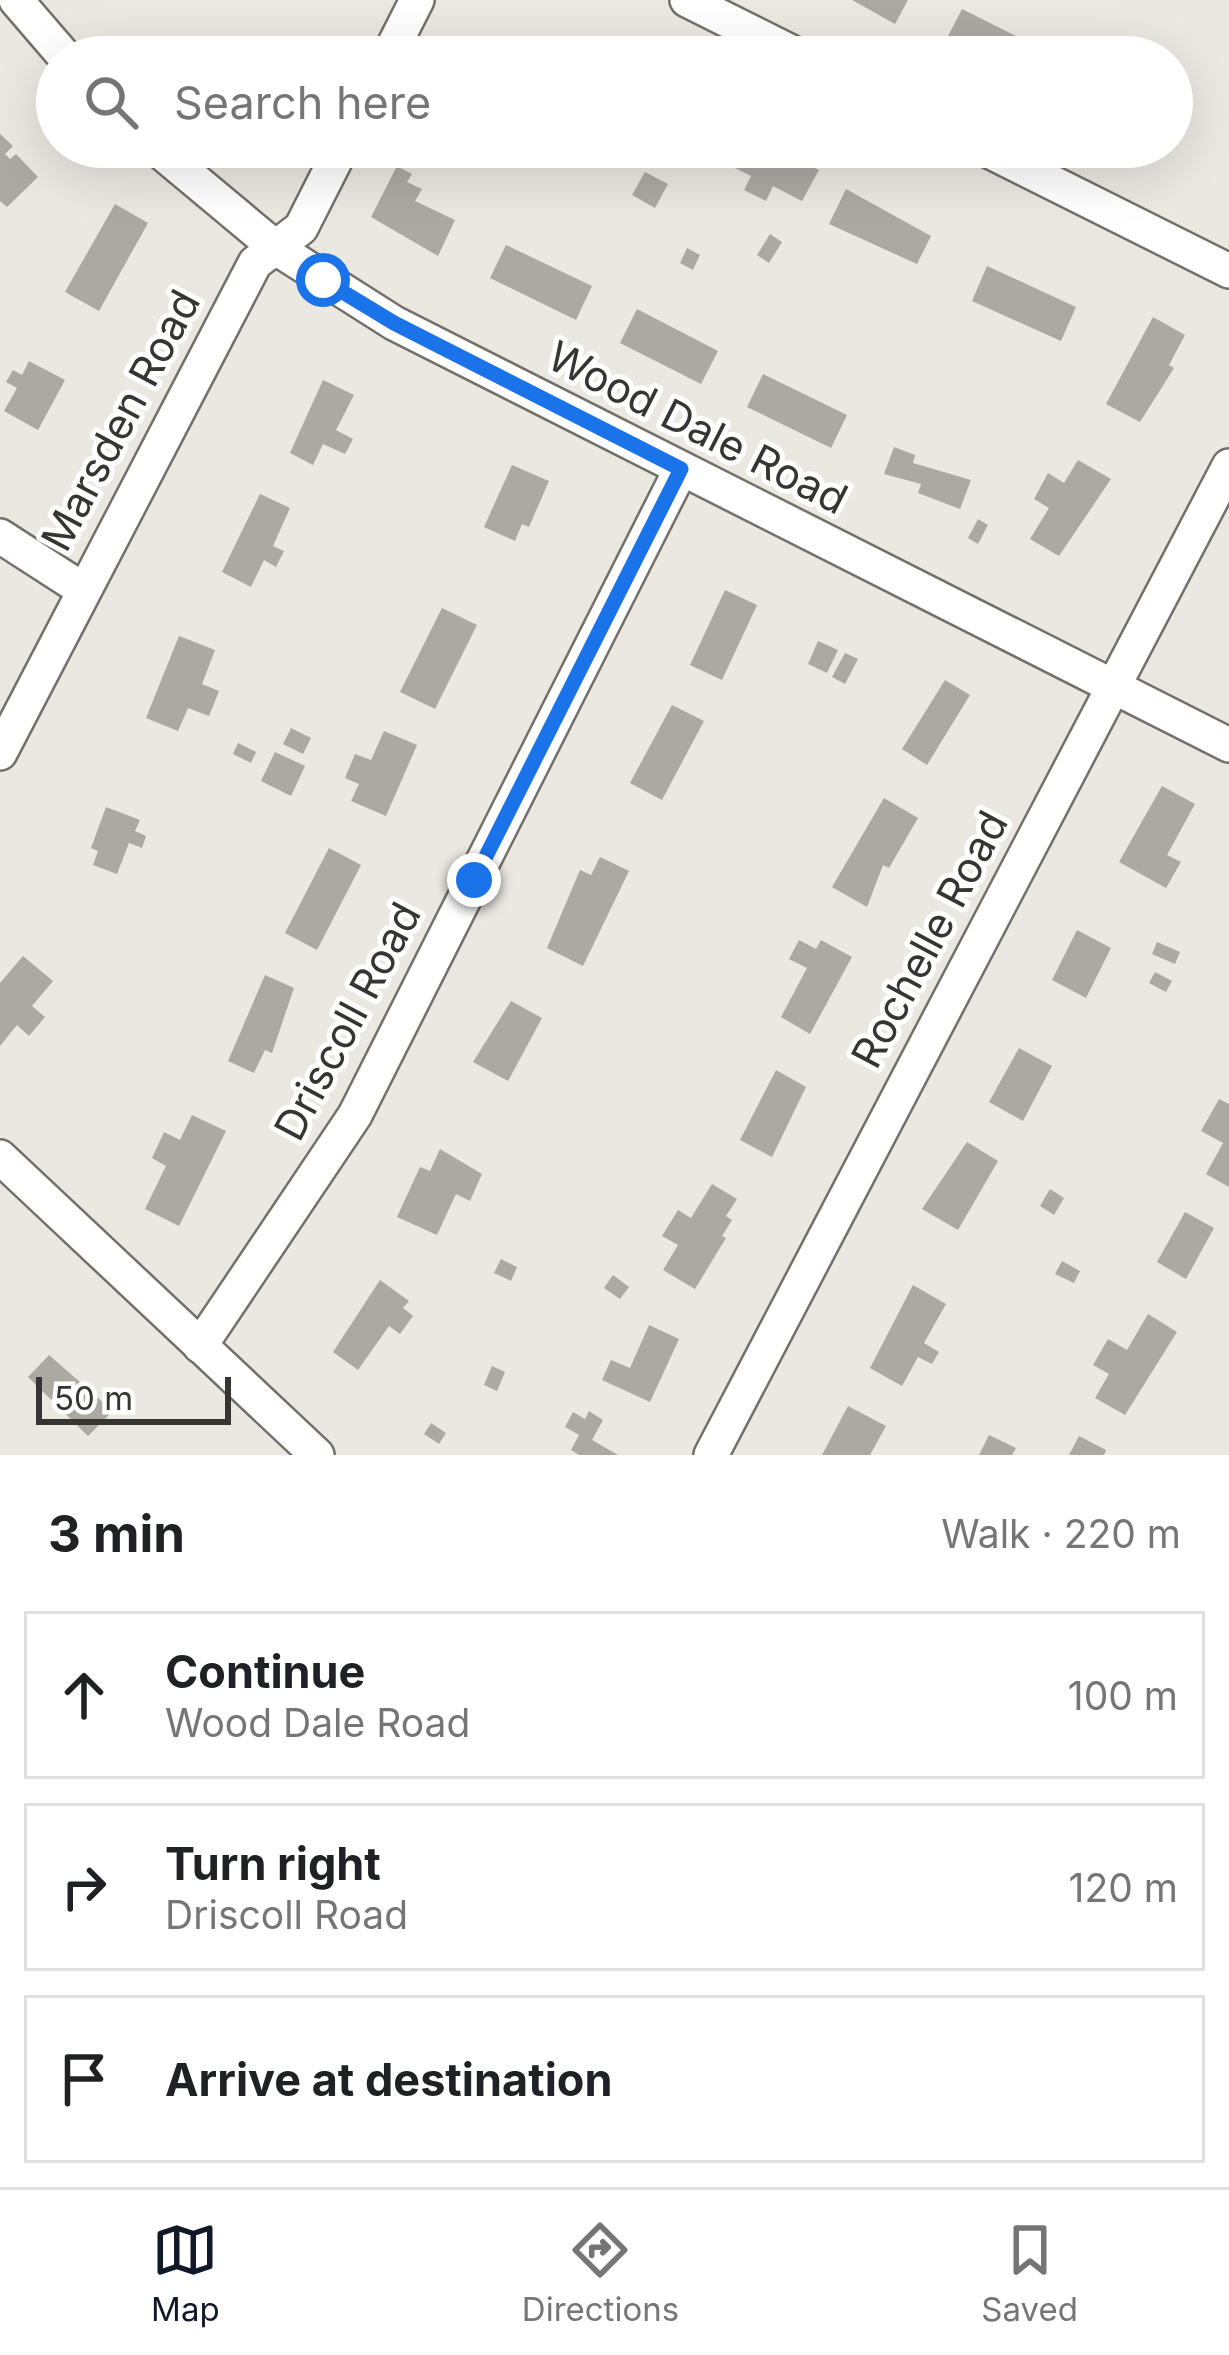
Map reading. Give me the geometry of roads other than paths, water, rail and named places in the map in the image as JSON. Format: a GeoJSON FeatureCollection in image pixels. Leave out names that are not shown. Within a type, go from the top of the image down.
{"type":"FeatureCollection","features":[{"type":"Feature","properties":{"kind":"street"},"geometry":{"type":"LineString","coordinates":[[16,0],[47,36]]}},
{"type":"Feature","properties":{"kind":"street"},"geometry":{"type":"LineString","coordinates":[[399,36],[418,0]]}},
{"type":"Feature","properties":{"kind":"street"},"geometry":{"type":"LineString","coordinates":[[687,0],[759,36]]}},
{"type":"Feature","properties":{"kind":"street","name":"Wood Dale Road"},"geometry":{"type":"LineString","coordinates":[[180,168],[276,248],[394,323],[1229,745]]}},
{"type":"Feature","properties":{"kind":"street","name":"Marsden Road"},"geometry":{"type":"LineString","coordinates":[[0,753],[254,262],[301,228],[331,168]]}},
{"type":"Feature","properties":{"kind":"street"},"geometry":{"type":"LineString","coordinates":[[1023,168],[1229,272]]}},
{"type":"Feature","properties":{"kind":"street","name":"Rochelle Road"},"geometry":{"type":"LineString","coordinates":[[710,1455],[1229,466]]}},
{"type":"Feature","properties":{"kind":"street","name":"Driscoll Road"},"geometry":{"type":"LineString","coordinates":[[200,1346],[355,1115],[681,469]]}},
{"type":"Feature","properties":{"kind":"street"},"geometry":{"type":"LineString","coordinates":[[0,536],[82,589]]}},
{"type":"Feature","properties":{"kind":"street"},"geometry":{"type":"LineString","coordinates":[[0,1157],[317,1455]]}}]}
